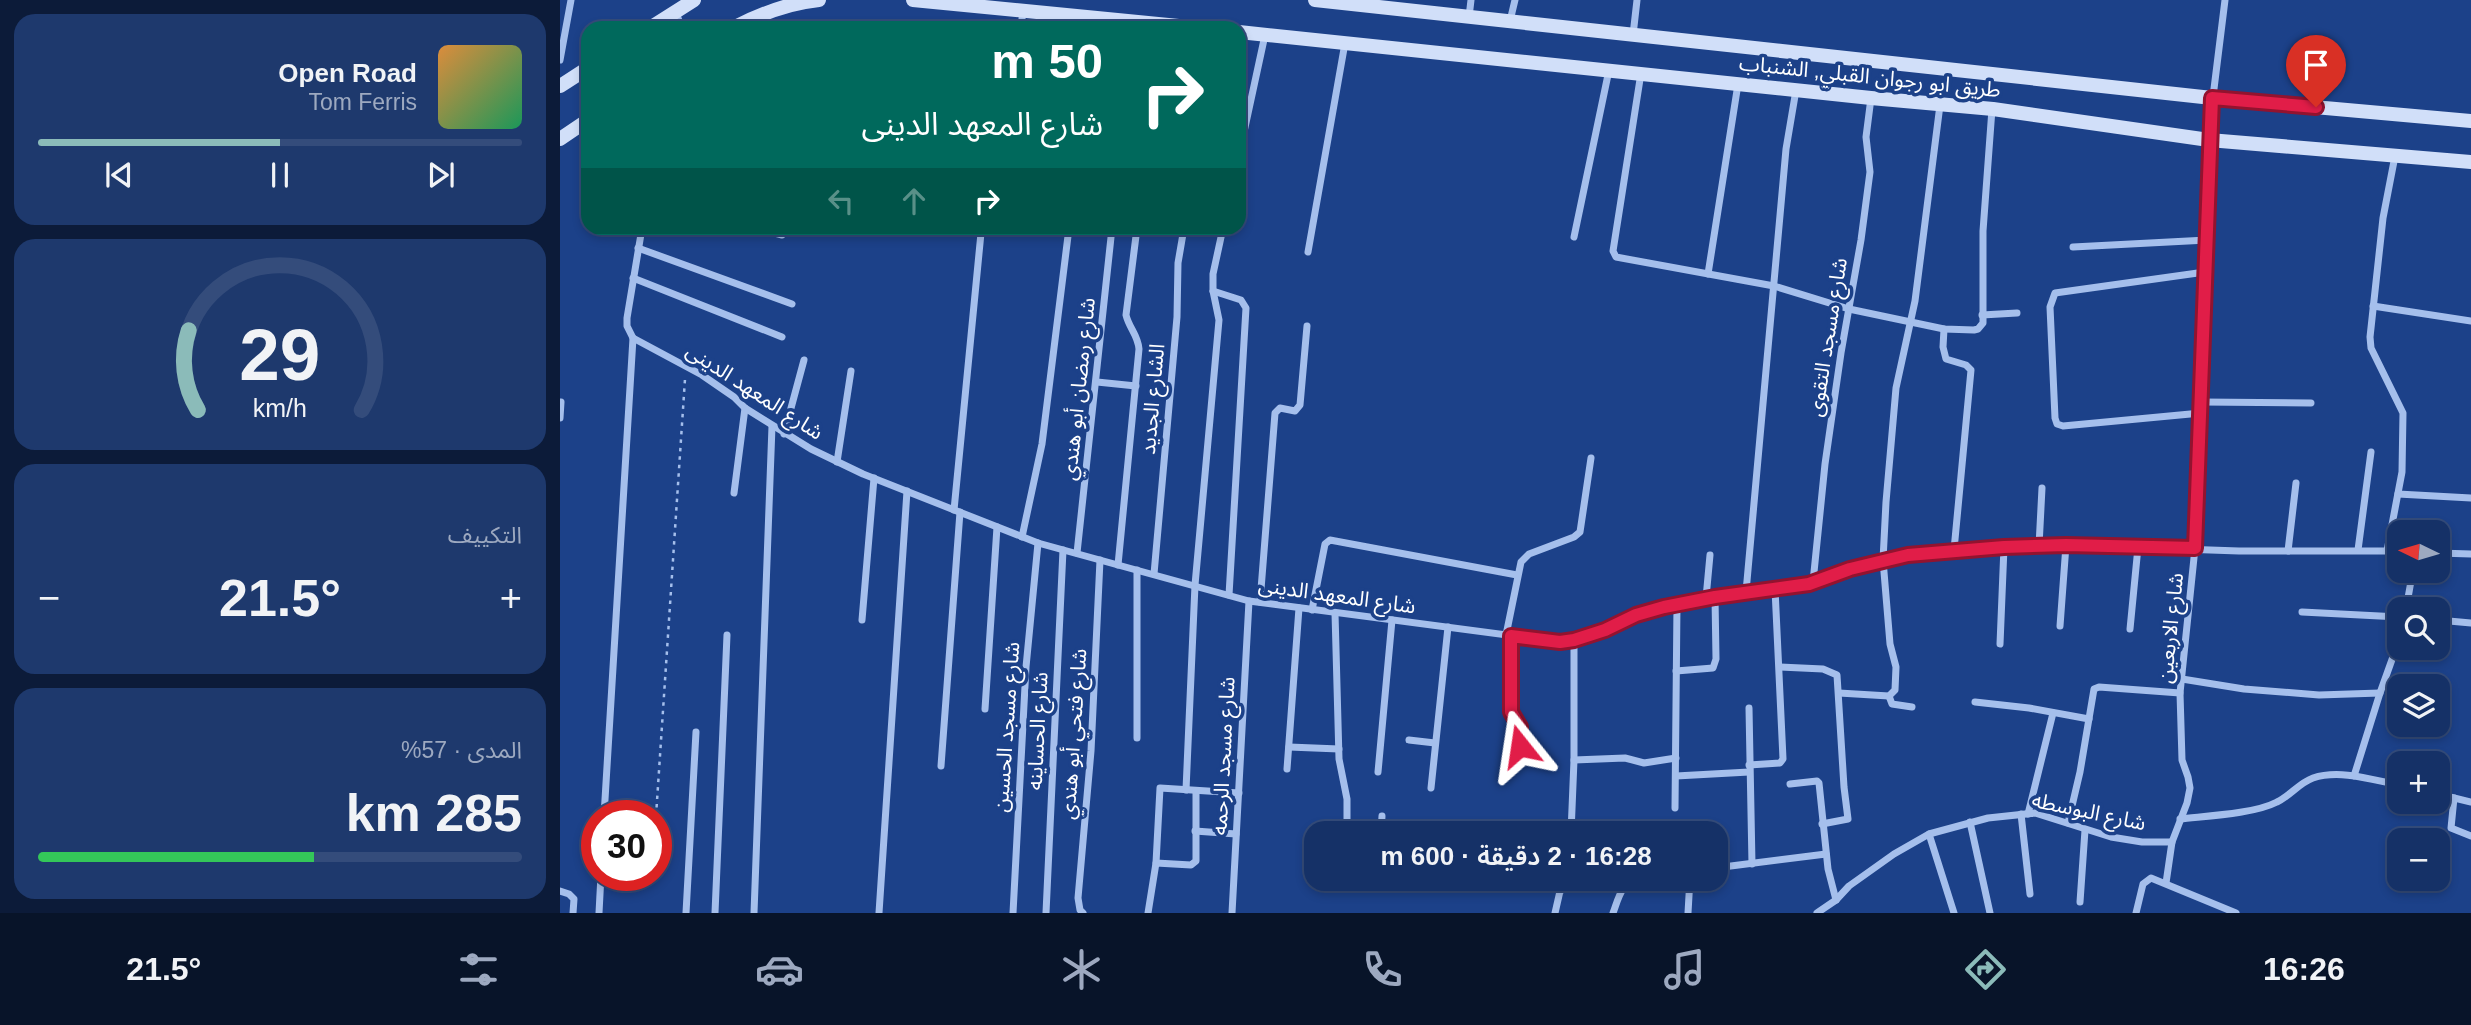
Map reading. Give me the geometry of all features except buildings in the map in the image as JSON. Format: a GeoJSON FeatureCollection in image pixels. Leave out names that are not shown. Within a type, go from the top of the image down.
{"type":"FeatureCollection","features":[{"type":"Feature","properties":{"kind":"street"},"geometry":{"type":"LineString","coordinates":[[560,60],[571,0]]}},
{"type":"Feature","properties":{"kind":"street"},"geometry":{"type":"LineString","coordinates":[[680,15],[694,0]]}},
{"type":"Feature","properties":{"kind":"street"},"geometry":{"type":"LineString","coordinates":[[759,21],[784,7],[819,0]]}},
{"type":"Feature","properties":{"kind":"street"},"geometry":{"type":"LineString","coordinates":[[913,0],[1023,9],[1089,21]]}},
{"type":"Feature","properties":{"kind":"street","name":"طريق ابو رجوان القبلي, الشنباب"},"geometry":{"type":"LineString","coordinates":[[1315,0],[2212,102],[2471,121]]}},
{"type":"Feature","properties":{"kind":"street"},"geometry":{"type":"LineString","coordinates":[[1468,18],[1471,0]]}},
{"type":"Feature","properties":{"kind":"street"},"geometry":{"type":"LineString","coordinates":[[1510,22],[1514,0]]}},
{"type":"Feature","properties":{"kind":"street"},"geometry":{"type":"LineString","coordinates":[[1633,36],[1637,0]]}},
{"type":"Feature","properties":{"kind":"street","name":"شارع الاربعين"},"geometry":{"type":"LineString","coordinates":[[2166,883],[2172,842],[2190,788],[2182,760],[2180,693],[2195,548],[2210,121],[2225,0]]}},
{"type":"Feature","properties":{"kind":"street"},"geometry":{"type":"LineString","coordinates":[[1022,21],[1023,9]]}},
{"type":"Feature","properties":{"kind":"street","name":"طريق ابو رجوان القبلي, الشنباب"},"geometry":{"type":"LineString","coordinates":[[1246,33],[1993,109],[2209,140],[2471,162]]}},
{"type":"Feature","properties":{"kind":"street"},"geometry":{"type":"LineString","coordinates":[[1246,123],[1265,35]]}},
{"type":"Feature","properties":{"kind":"street"},"geometry":{"type":"LineString","coordinates":[[1308,252],[1345,44]]}},
{"type":"Feature","properties":{"kind":"street"},"geometry":{"type":"LineString","coordinates":[[1574,237],[1609,70]]}},
{"type":"Feature","properties":{"kind":"street"},"geometry":{"type":"LineString","coordinates":[[560,86],[581,72]]}},
{"type":"Feature","properties":{"kind":"street"},"geometry":{"type":"LineString","coordinates":[[1641,73],[1613,251],[1616,257],[1774,286],[1849,309],[1944,329],[1978,329],[1983,323],[1983,231],[1993,109]]}},
{"type":"Feature","properties":{"kind":"street"},"geometry":{"type":"LineString","coordinates":[[1708,274],[1738,84]]}},
{"type":"Feature","properties":{"kind":"street"},"geometry":{"type":"LineString","coordinates":[[1746,592],[1786,149],[1796,90]]}},
{"type":"Feature","properties":{"kind":"street","name":"شارع مسجد التقوى"},"geometry":{"type":"LineString","coordinates":[[1813,582],[1825,464],[1870,172],[1866,137],[1871,98]]}},
{"type":"Feature","properties":{"kind":"street"},"geometry":{"type":"LineString","coordinates":[[1912,707],[1889,702],[1889,696],[1895,690],[1896,667],[1890,644],[1883,560],[1896,388],[1915,301],[1940,105]]}},
{"type":"Feature","properties":{"kind":"street"},"geometry":{"type":"LineString","coordinates":[[560,139],[581,125]]}},
{"type":"Feature","properties":{"kind":"street"},"geometry":{"type":"LineString","coordinates":[[2393,520],[2403,452],[2403,413],[2371,348],[2370,337],[2383,218],[2396,154]]}},
{"type":"Feature","properties":{"kind":"street"},"geometry":{"type":"LineString","coordinates":[[605,800],[633,338],[627,326],[641,235]]}},
{"type":"Feature","properties":{"kind":"street"},"geometry":{"type":"LineString","coordinates":[[941,766],[957,511],[981,235]]}},
{"type":"Feature","properties":{"kind":"street"},"geometry":{"type":"LineString","coordinates":[[1022,537],[1042,444],[1068,235]]}},
{"type":"Feature","properties":{"kind":"street","name":"شارع رمضان أبو هندي"},"geometry":{"type":"LineString","coordinates":[[1077,553],[1111,235]]}},
{"type":"Feature","properties":{"kind":"street"},"geometry":{"type":"LineString","coordinates":[[1118,565],[1136,386],[1138,341],[1126,315],[1136,235]]}},
{"type":"Feature","properties":{"kind":"street","name":"الشارع الجديد"},"geometry":{"type":"LineString","coordinates":[[1154,575],[1177,317],[1177,273],[1183,235]]}},
{"type":"Feature","properties":{"kind":"street"},"geometry":{"type":"LineString","coordinates":[[1186,790],[1195,585],[1219,320],[1213,291],[1213,274],[1221,235]]}},
{"type":"Feature","properties":{"kind":"street"},"geometry":{"type":"LineString","coordinates":[[2073,247],[2207,240]]}},
{"type":"Feature","properties":{"kind":"street"},"geometry":{"type":"LineString","coordinates":[[638,248],[792,304]]}},
{"type":"Feature","properties":{"kind":"street"},"geometry":{"type":"LineString","coordinates":[[2201,413],[2063,426],[2057,424],[2054,418],[2050,307],[2055,293],[2205,272]]}},
{"type":"Feature","properties":{"kind":"street"},"geometry":{"type":"LineString","coordinates":[[633,278],[782,337]]}},
{"type":"Feature","properties":{"kind":"street"},"geometry":{"type":"LineString","coordinates":[[1213,291],[1241,300],[1246,308],[1229,596]]}},
{"type":"Feature","properties":{"kind":"street"},"geometry":{"type":"LineString","coordinates":[[2373,306],[2471,321]]}},
{"type":"Feature","properties":{"kind":"street"},"geometry":{"type":"LineString","coordinates":[[1982,314],[2017,313]]}},
{"type":"Feature","properties":{"kind":"street"},"geometry":{"type":"LineString","coordinates":[[1260,602],[1275,413],[1280,408],[1295,411],[1300,404],[1307,326]]}},
{"type":"Feature","properties":{"kind":"street"},"geometry":{"type":"LineString","coordinates":[[1944,329],[1943,347],[1946,359],[1966,365],[1971,370],[1954,550]]}},
{"type":"Feature","properties":{"kind":"street","name":"شارع المعهد الدينى"},"geometry":{"type":"LineString","coordinates":[[633,338],[685,365],[784,434],[837,462],[1038,543],[1249,601],[1560,642],[1605,630],[1636,615],[1677,604],[1813,582],[1908,555],[2066,545],[2387,551]]}},
{"type":"Feature","properties":{"kind":"street"},"geometry":{"type":"LineString","coordinates":[[784,434],[804,360]]}},
{"type":"Feature","properties":{"kind":"street"},"geometry":{"type":"LineString","coordinates":[[837,462],[851,371]]}},
{"type":"Feature","properties":{"kind":"street"},"geometry":{"type":"LineString","coordinates":[[1097,382],[1136,386]]}},
{"type":"Feature","properties":{"kind":"street"},"geometry":{"type":"LineString","coordinates":[[560,418],[561,402]]}},
{"type":"Feature","properties":{"kind":"street"},"geometry":{"type":"LineString","coordinates":[[2202,402],[2311,403]]}},
{"type":"Feature","properties":{"kind":"street"},"geometry":{"type":"LineString","coordinates":[[734,493],[745,408]]}},
{"type":"Feature","properties":{"kind":"street"},"geometry":{"type":"LineString","coordinates":[[754,913],[772,426]]}},
{"type":"Feature","properties":{"kind":"street"},"geometry":{"type":"LineString","coordinates":[[2358,550],[2371,452]]}},
{"type":"Feature","properties":{"kind":"street"},"geometry":{"type":"LineString","coordinates":[[1520,746],[1520,727],[1511,712],[1508,635],[1517,575],[1521,562],[1529,554],[1574,537],[1580,532],[1591,458]]}},
{"type":"Feature","properties":{"kind":"street"},"geometry":{"type":"LineString","coordinates":[[862,620],[874,478]]}},
{"type":"Feature","properties":{"kind":"street"},"geometry":{"type":"LineString","coordinates":[[2288,551],[2296,483]]}},
{"type":"Feature","properties":{"kind":"street"},"geometry":{"type":"LineString","coordinates":[[2039,546],[2042,488]]}},
{"type":"Feature","properties":{"kind":"street"},"geometry":{"type":"LineString","coordinates":[[879,913],[907,491]]}},
{"type":"Feature","properties":{"kind":"street"},"geometry":{"type":"LineString","coordinates":[[2398,494],[2471,498]]}},
{"type":"Feature","properties":{"kind":"street"},"geometry":{"type":"LineString","coordinates":[[985,709],[997,527]]}},
{"type":"Feature","properties":{"kind":"street"},"geometry":{"type":"LineString","coordinates":[[1312,610],[1325,544],[1330,540],[1517,575]]}},
{"type":"Feature","properties":{"kind":"street","name":"شارع مسجد الحسين"},"geometry":{"type":"LineString","coordinates":[[1013,913],[1025,693],[1038,543]]}},
{"type":"Feature","properties":{"kind":"street"},"geometry":{"type":"LineString","coordinates":[[2060,626],[2066,545]]}},
{"type":"Feature","properties":{"kind":"street"},"geometry":{"type":"LineString","coordinates":[[2000,644],[2004,547]]}},
{"type":"Feature","properties":{"kind":"street"},"geometry":{"type":"LineString","coordinates":[[2130,629],[2138,547]]}},
{"type":"Feature","properties":{"kind":"street","name":"شارع الحساينه"},"geometry":{"type":"LineString","coordinates":[[1046,913],[1063,550]]}},
{"type":"Feature","properties":{"kind":"street"},"geometry":{"type":"LineString","coordinates":[[2450,553],[2471,554]]}},
{"type":"Feature","properties":{"kind":"street"},"geometry":{"type":"LineString","coordinates":[[1676,671],[1713,668],[1716,659],[1710,555]]}},
{"type":"Feature","properties":{"kind":"street","name":"شارع فتحي أبو هندي"},"geometry":{"type":"LineString","coordinates":[[1082,912],[1078,898],[1091,751],[1100,560]]}},
{"type":"Feature","properties":{"kind":"street"},"geometry":{"type":"LineString","coordinates":[[1137,570],[1137,738]]}},
{"type":"Feature","properties":{"kind":"street"},"geometry":{"type":"LineString","coordinates":[[1676,776],[1749,768],[1780,763],[1783,759],[1775,589]]}},
{"type":"Feature","properties":{"kind":"street","name":"شارع مسجد الرحمه"},"geometry":{"type":"LineString","coordinates":[[1232,913],[1249,601]]}},
{"type":"Feature","properties":{"kind":"street"},"geometry":{"type":"LineString","coordinates":[[1675,808],[1677,604]]}},
{"type":"Feature","properties":{"kind":"street"},"geometry":{"type":"LineString","coordinates":[[1287,769],[1299,608]]}},
{"type":"Feature","properties":{"kind":"street"},"geometry":{"type":"LineString","coordinates":[[2302,612],[2387,616]]}},
{"type":"Feature","properties":{"kind":"street"},"geometry":{"type":"LineString","coordinates":[[1335,613],[1339,748],[1347,799],[1347,821]]}},
{"type":"Feature","properties":{"kind":"street"},"geometry":{"type":"LineString","coordinates":[[1378,772],[1392,620]]}},
{"type":"Feature","properties":{"kind":"street"},"geometry":{"type":"LineString","coordinates":[[2450,621],[2471,623]]}},
{"type":"Feature","properties":{"kind":"street"},"geometry":{"type":"LineString","coordinates":[[1431,788],[1448,627]]}},
{"type":"Feature","properties":{"kind":"street"},"geometry":{"type":"LineString","coordinates":[[715,913],[727,635]]}},
{"type":"Feature","properties":{"kind":"street"},"geometry":{"type":"LineString","coordinates":[[1571,821],[1574,640]]}},
{"type":"Feature","properties":{"kind":"street"},"geometry":{"type":"LineString","coordinates":[[2354,776],[2392,660]]}},
{"type":"Feature","properties":{"kind":"street"},"geometry":{"type":"LineString","coordinates":[[1780,667],[1832,671],[1837,675],[1843,787],[1848,819],[1822,824]]}},
{"type":"Feature","properties":{"kind":"street"},"geometry":{"type":"LineString","coordinates":[[2182,679],[2244,690],[2319,695],[2380,693]]}},
{"type":"Feature","properties":{"kind":"street"},"geometry":{"type":"LineString","coordinates":[[2068,823],[2076,794],[2092,692],[2096,687],[2180,693]]}},
{"type":"Feature","properties":{"kind":"street"},"geometry":{"type":"LineString","coordinates":[[1839,693],[1889,696]]}},
{"type":"Feature","properties":{"kind":"street"},"geometry":{"type":"LineString","coordinates":[[1975,702],[2089,719]]}},
{"type":"Feature","properties":{"kind":"street"},"geometry":{"type":"LineString","coordinates":[[1749,708],[1752,863]]}},
{"type":"Feature","properties":{"kind":"street"},"geometry":{"type":"LineString","coordinates":[[2030,894],[2025,814],[2053,713]]}},
{"type":"Feature","properties":{"kind":"street"},"geometry":{"type":"LineString","coordinates":[[686,913],[696,732]]}},
{"type":"Feature","properties":{"kind":"street"},"geometry":{"type":"LineString","coordinates":[[1409,740],[1436,743]]}},
{"type":"Feature","properties":{"kind":"street"},"geometry":{"type":"LineString","coordinates":[[1289,747],[1339,748]]}},
{"type":"Feature","properties":{"kind":"street"},"geometry":{"type":"LineString","coordinates":[[1574,760],[1625,758],[1644,763],[1676,758]]}},
{"type":"Feature","properties":{"kind":"street"},"geometry":{"type":"LineString","coordinates":[[2180,819],[2263,807],[2277,802],[2313,778],[2324,776],[2354,776],[2387,783]]}},
{"type":"Feature","properties":{"kind":"street"},"geometry":{"type":"LineString","coordinates":[[1790,784],[1818,782],[1826,854],[1836,900]]}},
{"type":"Feature","properties":{"kind":"street"},"geometry":{"type":"LineString","coordinates":[[1149,913],[1156,863],[1160,788],[1239,793]]}},
{"type":"Feature","properties":{"kind":"street"},"geometry":{"type":"LineString","coordinates":[[1156,863],[1194,863],[1196,791]]}},
{"type":"Feature","properties":{"kind":"street"},"geometry":{"type":"LineString","coordinates":[[2450,797],[2471,802]]}},
{"type":"Feature","properties":{"kind":"street"},"geometry":{"type":"LineString","coordinates":[[2454,798],[2451,828],[2471,836]]}},
{"type":"Feature","properties":{"kind":"street","name":"شارع البوسطه"},"geometry":{"type":"LineString","coordinates":[[1817,913],[1882,862],[1929,834],[1970,822],[2025,814],[2043,815],[2085,830],[2141,842],[2172,842]]}},
{"type":"Feature","properties":{"kind":"street"},"geometry":{"type":"LineString","coordinates":[[1382,816],[1382,821]]}},
{"type":"Feature","properties":{"kind":"street"},"geometry":{"type":"LineString","coordinates":[[1970,822],[1990,913]]}},
{"type":"Feature","properties":{"kind":"street"},"geometry":{"type":"LineString","coordinates":[[2080,902],[2085,830]]}},
{"type":"Feature","properties":{"kind":"street"},"geometry":{"type":"LineString","coordinates":[[1195,831],[1236,834]]}},
{"type":"Feature","properties":{"kind":"street"},"geometry":{"type":"LineString","coordinates":[[1929,834],[1954,913]]}},
{"type":"Feature","properties":{"kind":"street"},"geometry":{"type":"LineString","coordinates":[[1728,866],[1826,854]]}},
{"type":"Feature","properties":{"kind":"street"},"geometry":{"type":"LineString","coordinates":[[2136,913],[2145,880],[2151,878],[2236,913]]}},
{"type":"Feature","properties":{"kind":"street"},"geometry":{"type":"LineString","coordinates":[[560,891],[574,899],[573,913]]}},
{"type":"Feature","properties":{"kind":"street"},"geometry":{"type":"LineString","coordinates":[[599,913],[600,891]]}},
{"type":"Feature","properties":{"kind":"street"},"geometry":{"type":"LineString","coordinates":[[1555,913],[1562,891]]}},
{"type":"Feature","properties":{"kind":"street"},"geometry":{"type":"LineString","coordinates":[[1613,913],[1621,891]]}},
{"type":"Feature","properties":{"kind":"street"},"geometry":{"type":"LineString","coordinates":[[1688,913],[1689,891]]}},
{"type":"Feature","properties":{"kind":"path"},"geometry":{"type":"LineString","coordinates":[[657,800],[685,365]]}},
{"type":"Feature","properties":{"kind":"route"},"geometry":{"type":"LineString","coordinates":[[1520,746],[1520,727],[1511,712],[1511,636],[1560,642],[1590,637],[1628,618],[1664,607],[1809,584],[1892,557],[1954,550],[2066,545],[2195,548],[2212,98],[2316,107]]}}]}
